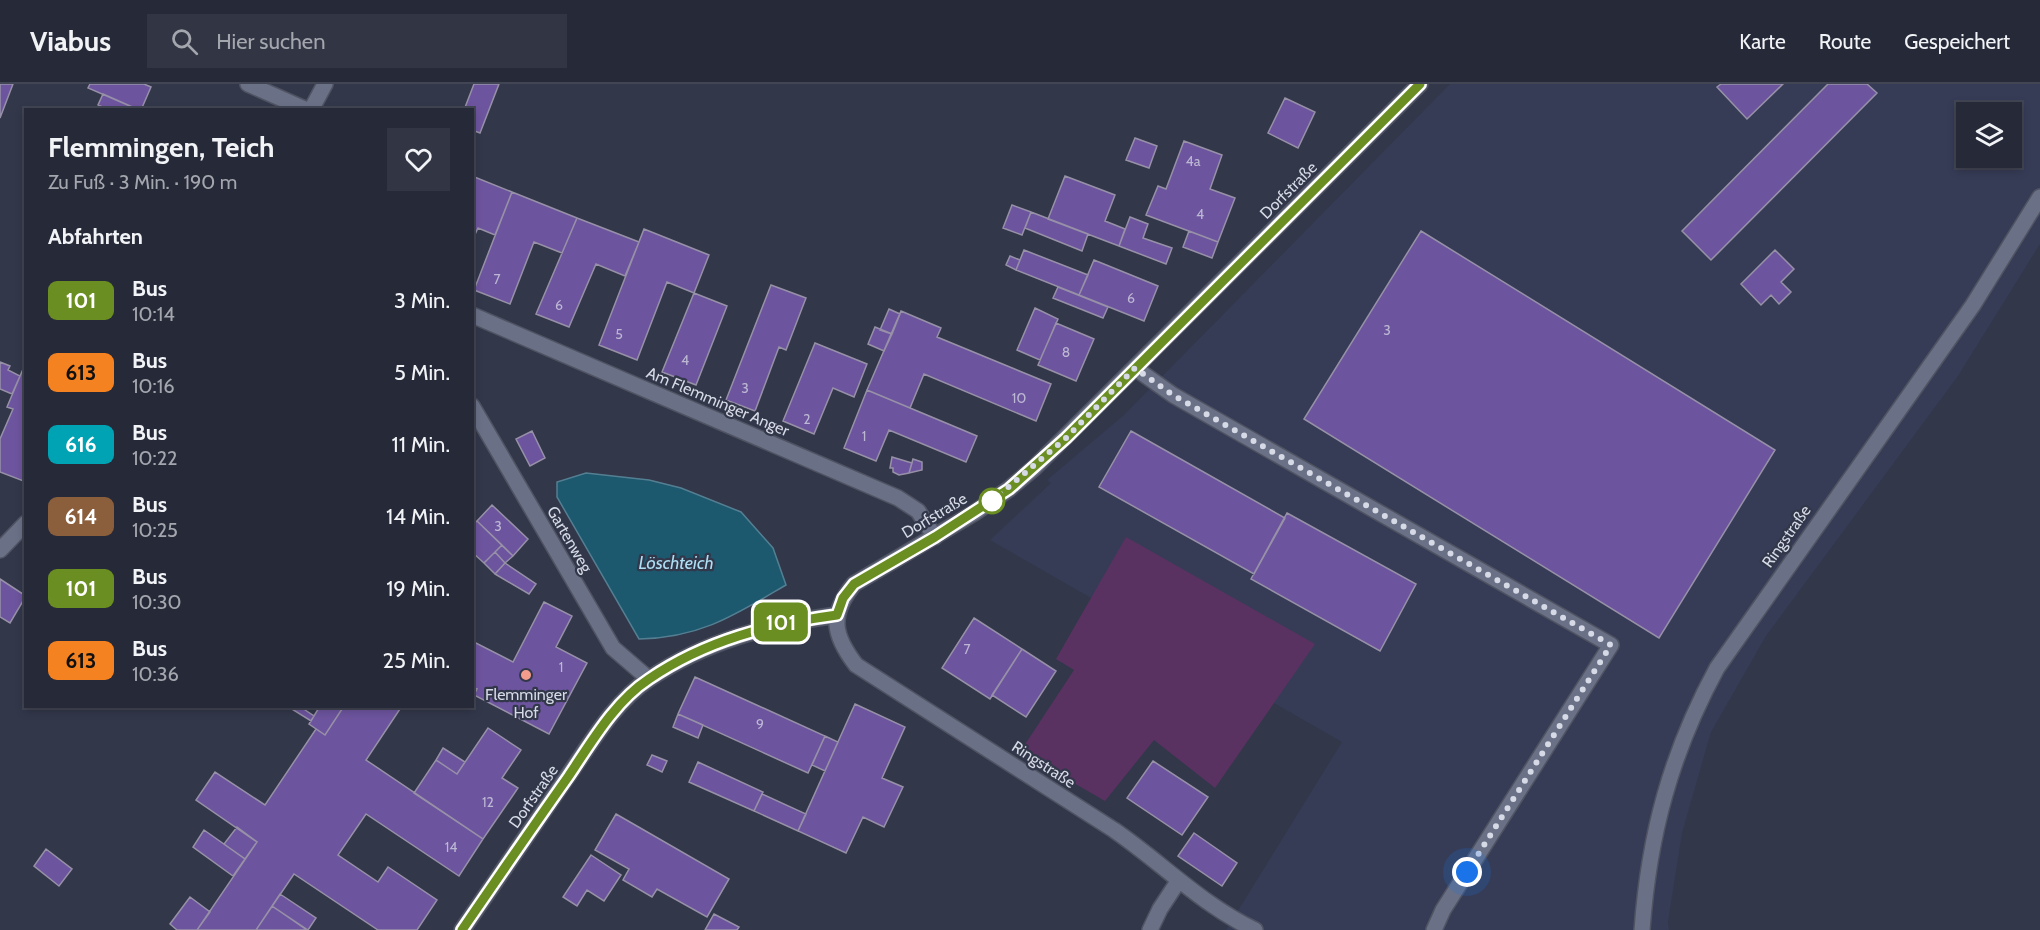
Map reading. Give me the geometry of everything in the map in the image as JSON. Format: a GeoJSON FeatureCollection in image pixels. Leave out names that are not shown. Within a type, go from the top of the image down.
{"type":"FeatureCollection","features":[{"type":"Feature","properties":{"kind":"street"},"geometry":{"type":"LineString","coordinates":[[248,84],[304,108]]}},
{"type":"Feature","properties":{"kind":"street"},"geometry":{"type":"LineString","coordinates":[[310,108],[325,84]]}},
{"type":"Feature","properties":{"kind":"street","name":"Dorfstraße"},"geometry":{"type":"LineString","coordinates":[[462,930],[615,711],[649,679],[720,642],[780,622],[837,615],[843,598],[854,584],[935,537],[1009,489],[1066,438],[1420,84]]}},
{"type":"Feature","properties":{"kind":"street","name":"Ringstraße"},"geometry":{"type":"LineString","coordinates":[[1642,930],[1647,876],[1664,794],[1694,711],[1717,668],[1973,305],[2007,254],[2040,197]]}},
{"type":"Feature","properties":{"kind":"street","name":"Am Flemminger Anger"},"geometry":{"type":"LineString","coordinates":[[474,316],[898,498],[918,511],[935,537]]}},
{"type":"Feature","properties":{"kind":"street"},"geometry":{"type":"LineString","coordinates":[[1135,368],[1183,401],[1611,645],[1443,910],[1434,930]]}},
{"type":"Feature","properties":{"kind":"street","name":"Gartenweg"},"geometry":{"type":"LineString","coordinates":[[474,409],[613,648],[649,679]]}},
{"type":"Feature","properties":{"kind":"street"},"geometry":{"type":"LineString","coordinates":[[0,550],[24,525]]}},
{"type":"Feature","properties":{"kind":"street","name":"Ringstraße"},"geometry":{"type":"LineString","coordinates":[[837,615],[837,629],[843,647],[856,665],[1114,830],[1207,903],[1255,930]]}},
{"type":"Feature","properties":{"kind":"street"},"geometry":{"type":"LineString","coordinates":[[1150,930],[1160,909],[1179,880]]}},
{"type":"Feature","properties":{"kind":"shaded area"},"geometry":{"type":"Polygon","coordinates":[[[1450,84],[2040,84],[2040,244],[1958,376],[1766,636],[1711,732],[1682,833],[1668,922],[1669,930],[1226,930],[1342,742],[990,540],[1051,483],[1047,480],[1124,415],[1450,84]]]}},
{"type":"Feature","properties":{"kind":"shaded area"},"geometry":{"type":"Polygon","coordinates":[[[1126,537],[1315,644],[1215,788],[1154,740],[1105,801],[1020,752],[1074,670],[1056,659],[1126,537]]]}},
{"type":"Feature","properties":{"kind":"water","name":"Löschteich"},"geometry":{"type":"Polygon","coordinates":[[[586,473],[649,480],[681,488],[741,512],[773,548],[786,585],[716,623],[681,634],[639,639],[557,497],[557,482],[586,473]]]}},
{"type":"Feature","properties":{"kind":"building"},"geometry":{"type":"Polygon","coordinates":[[[0,84],[13,84],[0,118],[0,84]]]}},
{"type":"Feature","properties":{"kind":"building"},"geometry":{"type":"Polygon","coordinates":[[[90,84],[144,84],[151,87],[142,108],[134,108],[88,88],[90,84]]]}},
{"type":"Feature","properties":{"kind":"building"},"geometry":{"type":"Polygon","coordinates":[[[474,84],[499,84],[480,133],[474,131],[474,108],[465,108],[474,84]]]}},
{"type":"Feature","properties":{"kind":"building"},"geometry":{"type":"Polygon","coordinates":[[[1721,84],[1783,84],[1747,119],[1717,87],[1721,84]]]}},
{"type":"Feature","properties":{"kind":"building"},"geometry":{"type":"Polygon","coordinates":[[[1828,84],[1867,84],[1877,93],[1711,260],[1682,231],[1828,84]]]}},
{"type":"Feature","properties":{"kind":"building"},"geometry":{"type":"Polygon","coordinates":[[[103,94],[135,108],[105,108],[98,105],[103,94]]]}},
{"type":"Feature","properties":{"kind":"building"},"geometry":{"type":"Polygon","coordinates":[[[1285,98],[1315,112],[1298,148],[1268,133],[1285,98]]]}},
{"type":"Feature","properties":{"kind":"building"},"geometry":{"type":"Polygon","coordinates":[[[1135,138],[1157,146],[1149,168],[1126,160],[1135,138]]]}},
{"type":"Feature","properties":{"kind":"building"},"geometry":{"type":"Polygon","coordinates":[[[1184,141],[1222,155],[1210,189],[1235,198],[1218,242],[1146,215],[1158,186],[1166,189],[1184,141]]]}},
{"type":"Feature","properties":{"kind":"building"},"geometry":{"type":"Polygon","coordinates":[[[1065,176],[1115,195],[1105,221],[1125,229],[1119,246],[1048,219],[1065,176]]]}},
{"type":"Feature","properties":{"kind":"building"},"geometry":{"type":"Polygon","coordinates":[[[474,177],[512,192],[495,235],[478,228],[474,237],[474,177]]]}},
{"type":"Feature","properties":{"kind":"building"},"geometry":{"type":"Polygon","coordinates":[[[512,192],[577,218],[562,253],[534,242],[510,304],[474,290],[512,192]]]}},
{"type":"Feature","properties":{"kind":"building"},"geometry":{"type":"Polygon","coordinates":[[[1012,205],[1031,212],[1022,235],[1003,228],[1012,205]]]}},
{"type":"Feature","properties":{"kind":"building"},"geometry":{"type":"Polygon","coordinates":[[[1031,212],[1088,234],[1082,251],[1025,228],[1031,212]]]}},
{"type":"Feature","properties":{"kind":"building"},"geometry":{"type":"Polygon","coordinates":[[[1130,217],[1148,224],[1143,238],[1172,248],[1166,264],[1119,246],[1130,217]]]}},
{"type":"Feature","properties":{"kind":"building"},"geometry":{"type":"Polygon","coordinates":[[[577,218],[639,242],[625,276],[596,264],[569,327],[536,314],[577,218]]]}},
{"type":"Feature","properties":{"kind":"building"},"geometry":{"type":"Polygon","coordinates":[[[644,229],[709,255],[694,293],[667,282],[637,360],[599,345],[644,229]]]}},
{"type":"Feature","properties":{"kind":"building"},"geometry":{"type":"Polygon","coordinates":[[[1189,231],[1218,242],[1212,258],[1183,247],[1189,231]]]}},
{"type":"Feature","properties":{"kind":"building"},"geometry":{"type":"Polygon","coordinates":[[[1421,231],[1775,450],[1659,638],[1304,419],[1421,231]]]}},
{"type":"Feature","properties":{"kind":"building"},"geometry":{"type":"Polygon","coordinates":[[[1024,250],[1088,275],[1079,295],[1016,270],[1024,250]]]}},
{"type":"Feature","properties":{"kind":"building"},"geometry":{"type":"Polygon","coordinates":[[[1775,250],[1794,269],[1781,282],[1791,292],[1779,304],[1771,295],[1761,305],[1741,284],[1775,250]]]}},
{"type":"Feature","properties":{"kind":"building"},"geometry":{"type":"Polygon","coordinates":[[[1010,256],[1020,260],[1016,270],[1006,265],[1010,256]]]}},
{"type":"Feature","properties":{"kind":"building"},"geometry":{"type":"Polygon","coordinates":[[[1094,260],[1158,286],[1144,321],[1079,295],[1094,260]]]}},
{"type":"Feature","properties":{"kind":"building"},"geometry":{"type":"Polygon","coordinates":[[[771,285],[806,298],[786,350],[779,347],[755,411],[726,400],[771,285]]]}},
{"type":"Feature","properties":{"kind":"building"},"geometry":{"type":"Polygon","coordinates":[[[1058,287],[1108,307],[1103,318],[1053,298],[1058,287]]]}},
{"type":"Feature","properties":{"kind":"building"},"geometry":{"type":"Polygon","coordinates":[[[694,293],[727,306],[696,385],[662,372],[694,293]]]}},
{"type":"Feature","properties":{"kind":"building"},"geometry":{"type":"Polygon","coordinates":[[[1035,308],[1058,319],[1040,360],[1017,350],[1035,308]]]}},
{"type":"Feature","properties":{"kind":"building"},"geometry":{"type":"Polygon","coordinates":[[[889,309],[900,314],[892,334],[880,330],[889,309]]]}},
{"type":"Feature","properties":{"kind":"building"},"geometry":{"type":"Polygon","coordinates":[[[901,311],[941,328],[937,337],[1051,384],[1036,421],[924,374],[910,408],[867,390],[901,311]]]}},
{"type":"Feature","properties":{"kind":"building"},"geometry":{"type":"Polygon","coordinates":[[[1056,323],[1094,339],[1076,381],[1038,365],[1056,323]]]}},
{"type":"Feature","properties":{"kind":"building"},"geometry":{"type":"Polygon","coordinates":[[[875,327],[892,334],[884,351],[868,344],[875,327]]]}},
{"type":"Feature","properties":{"kind":"building"},"geometry":{"type":"Polygon","coordinates":[[[815,343],[867,364],[854,397],[833,388],[814,434],[783,421],[815,343]]]}},
{"type":"Feature","properties":{"kind":"building"},"geometry":{"type":"Polygon","coordinates":[[[0,362],[10,366],[8,370],[20,376],[12,394],[0,389],[0,362]]]}},
{"type":"Feature","properties":{"kind":"building"},"geometry":{"type":"Polygon","coordinates":[[[24,367],[24,481],[0,472],[0,439],[13,409],[7,407],[24,367]]]}},
{"type":"Feature","properties":{"kind":"building"},"geometry":{"type":"Polygon","coordinates":[[[867,390],[977,436],[966,462],[889,430],[876,461],[844,448],[867,390]]]}},
{"type":"Feature","properties":{"kind":"building"},"geometry":{"type":"Polygon","coordinates":[[[532,431],[545,458],[530,466],[516,439],[532,431]]]}},
{"type":"Feature","properties":{"kind":"building"},"geometry":{"type":"Polygon","coordinates":[[[1131,431],[1285,518],[1254,574],[1099,487],[1131,431]]]}},
{"type":"Feature","properties":{"kind":"building"},"geometry":{"type":"Polygon","coordinates":[[[892,457],[912,463],[909,473],[899,475],[893,472],[893,468],[890,468],[892,457]]]}},
{"type":"Feature","properties":{"kind":"building"},"geometry":{"type":"Polygon","coordinates":[[[913,459],[922,462],[922,470],[909,473],[913,459]]]}},
{"type":"Feature","properties":{"kind":"building"},"geometry":{"type":"Polygon","coordinates":[[[492,505],[528,539],[513,556],[477,521],[492,505]]]}},
{"type":"Feature","properties":{"kind":"building"},"geometry":{"type":"Polygon","coordinates":[[[1287,513],[1416,584],[1380,651],[1251,579],[1287,513]]]}},
{"type":"Feature","properties":{"kind":"building"},"geometry":{"type":"Polygon","coordinates":[[[477,521],[502,545],[484,563],[474,554],[474,523],[477,521]]]}},
{"type":"Feature","properties":{"kind":"building"},"geometry":{"type":"Polygon","coordinates":[[[502,545],[513,556],[505,563],[495,552],[502,545]]]}},
{"type":"Feature","properties":{"kind":"building"},"geometry":{"type":"Polygon","coordinates":[[[495,552],[505,563],[495,574],[484,563],[495,552]]]}},
{"type":"Feature","properties":{"kind":"building"},"geometry":{"type":"Polygon","coordinates":[[[505,563],[536,584],[529,594],[495,574],[505,563]]]}},
{"type":"Feature","properties":{"kind":"building"},"geometry":{"type":"Polygon","coordinates":[[[0,579],[24,595],[24,599],[10,623],[0,617],[0,579]]]}},
{"type":"Feature","properties":{"kind":"building","name":"Flemminger Hof"},"geometry":{"type":"Polygon","coordinates":[[[544,602],[572,616],[556,647],[587,663],[549,734],[474,695],[477,689],[474,688],[474,642],[513,662],[544,602]]]}},
{"type":"Feature","properties":{"kind":"building"},"geometry":{"type":"Polygon","coordinates":[[[974,618],[1022,649],[990,699],[942,668],[974,618]]]}},
{"type":"Feature","properties":{"kind":"building"},"geometry":{"type":"Polygon","coordinates":[[[1022,649],[1056,671],[1026,717],[992,695],[1022,649]]]}},
{"type":"Feature","properties":{"kind":"building"},"geometry":{"type":"Polygon","coordinates":[[[695,677],[825,736],[808,773],[678,714],[695,677]]]}},
{"type":"Feature","properties":{"kind":"building"},"geometry":{"type":"Polygon","coordinates":[[[855,704],[905,727],[882,778],[903,787],[884,827],[863,817],[846,853],[798,831],[855,704]]]}},
{"type":"Feature","properties":{"kind":"building"},"geometry":{"type":"Polygon","coordinates":[[[290,708],[302,708],[314,716],[311,721],[290,708]]]}},
{"type":"Feature","properties":{"kind":"building"},"geometry":{"type":"Polygon","coordinates":[[[319,708],[343,708],[325,735],[309,724],[319,708]]]}},
{"type":"Feature","properties":{"kind":"building"},"geometry":{"type":"Polygon","coordinates":[[[343,708],[401,708],[366,760],[483,839],[459,876],[366,814],[338,855],[378,882],[388,867],[437,900],[417,930],[378,930],[294,874],[256,930],[197,930],[257,842],[196,800],[215,772],[265,805],[316,729],[325,735],[343,708]]]}},
{"type":"Feature","properties":{"kind":"building"},"geometry":{"type":"Polygon","coordinates":[[[678,714],[703,725],[698,738],[673,727],[678,714]]]}},
{"type":"Feature","properties":{"kind":"building"},"geometry":{"type":"Polygon","coordinates":[[[488,728],[521,750],[502,778],[518,788],[483,839],[414,793],[436,760],[457,774],[488,728]]]}},
{"type":"Feature","properties":{"kind":"building"},"geometry":{"type":"Polygon","coordinates":[[[825,736],[838,742],[825,771],[812,765],[825,736]]]}},
{"type":"Feature","properties":{"kind":"building"},"geometry":{"type":"Polygon","coordinates":[[[443,748],[465,762],[457,774],[436,760],[443,748]]]}},
{"type":"Feature","properties":{"kind":"building"},"geometry":{"type":"Polygon","coordinates":[[[652,755],[667,761],[662,772],[647,765],[652,755]]]}},
{"type":"Feature","properties":{"kind":"building"},"geometry":{"type":"Polygon","coordinates":[[[1153,761],[1208,797],[1182,835],[1127,798],[1153,761]]]}},
{"type":"Feature","properties":{"kind":"building"},"geometry":{"type":"Polygon","coordinates":[[[698,762],[763,792],[754,811],[689,782],[698,762]]]}},
{"type":"Feature","properties":{"kind":"building"},"geometry":{"type":"Polygon","coordinates":[[[762,794],[806,814],[798,831],[754,811],[762,794]]]}},
{"type":"Feature","properties":{"kind":"building"},"geometry":{"type":"Polygon","coordinates":[[[616,814],[729,879],[707,917],[657,889],[652,897],[623,880],[629,869],[595,850],[616,814]]]}},
{"type":"Feature","properties":{"kind":"building"},"geometry":{"type":"Polygon","coordinates":[[[237,827],[257,842],[245,859],[224,844],[237,827]]]}},
{"type":"Feature","properties":{"kind":"building"},"geometry":{"type":"Polygon","coordinates":[[[204,830],[245,859],[233,876],[193,847],[204,830]]]}},
{"type":"Feature","properties":{"kind":"building"},"geometry":{"type":"Polygon","coordinates":[[[1194,833],[1237,863],[1222,886],[1178,856],[1194,833]]]}},
{"type":"Feature","properties":{"kind":"building"},"geometry":{"type":"Polygon","coordinates":[[[46,849],[72,869],[59,886],[34,866],[46,849]]]}},
{"type":"Feature","properties":{"kind":"building"},"geometry":{"type":"Polygon","coordinates":[[[591,855],[621,875],[604,901],[587,890],[577,906],[563,897],[591,855]]]}},
{"type":"Feature","properties":{"kind":"building"},"geometry":{"type":"Polygon","coordinates":[[[280,894],[316,918],[308,930],[272,906],[280,894]]]}},
{"type":"Feature","properties":{"kind":"building"},"geometry":{"type":"Polygon","coordinates":[[[190,897],[210,912],[197,930],[177,930],[170,924],[190,897]]]}},
{"type":"Feature","properties":{"kind":"building"},"geometry":{"type":"Polygon","coordinates":[[[272,906],[307,930],[256,930],[272,906]]]}},
{"type":"Feature","properties":{"kind":"building"},"geometry":{"type":"Polygon","coordinates":[[[714,914],[739,927],[737,930],[705,930],[714,914]]]}},
{"type":"Feature","properties":{"kind":"bus line","name":"101"},"geometry":{"type":"LineString","coordinates":[[462,930],[592,742],[630,694],[649,679],[720,642],[780,622],[837,615],[843,598],[854,584],[935,537],[1009,489],[1066,438],[1420,84]]}},
{"type":"Feature","properties":{"kind":"place","name":"Flemminger Hof"},"geometry":{"type":"Point","coordinates":[526,675]}},
{"type":"Feature","properties":{"kind":"route"},"geometry":{"type":"LineString","coordinates":[[992,501],[1034,468],[1135,368],[1173,395],[1611,645],[1467,872]]}}]}
